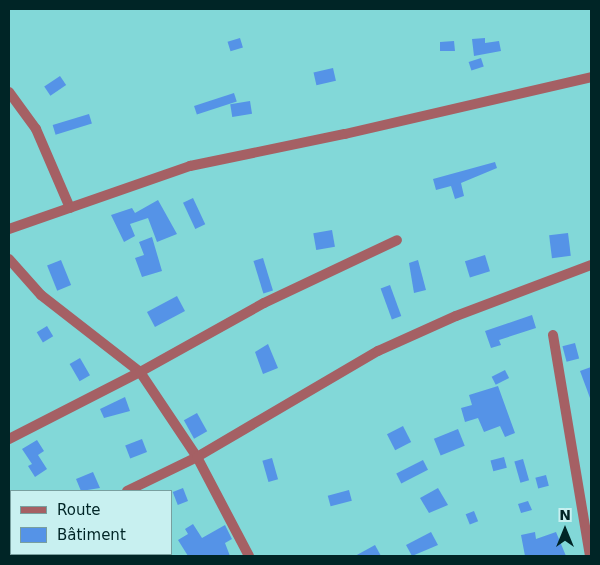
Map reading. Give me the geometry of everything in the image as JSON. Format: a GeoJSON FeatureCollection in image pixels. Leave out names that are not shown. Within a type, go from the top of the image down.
{"type":"FeatureCollection","features":[{"type":"Feature","properties":{"kind":"street"},"geometry":{"type":"LineString","coordinates":[[9,229],[190,166],[345,134],[591,77]]}},
{"type":"Feature","properties":{"kind":"street"},"geometry":{"type":"LineString","coordinates":[[9,92],[36,129],[70,208]]}},
{"type":"Feature","properties":{"kind":"street"},"geometry":{"type":"LineString","coordinates":[[9,439],[140,372],[264,303],[397,240]]}},
{"type":"Feature","properties":{"kind":"street"},"geometry":{"type":"LineString","coordinates":[[9,259],[41,295],[140,372],[197,457],[249,556]]}},
{"type":"Feature","properties":{"kind":"street"},"geometry":{"type":"LineString","coordinates":[[129,490],[197,457],[378,351],[456,316],[591,265]]}},
{"type":"Feature","properties":{"kind":"street"},"geometry":{"type":"LineString","coordinates":[[553,335],[578,494],[590,556]]}},
{"type":"Feature","properties":{"kind":"building"},"geometry":{"type":"Polygon","coordinates":[[[240,38],[243,48],[230,51],[228,42],[240,38]]]}},
{"type":"Feature","properties":{"kind":"building"},"geometry":{"type":"Polygon","coordinates":[[[485,38],[485,43],[499,41],[501,51],[474,56],[472,39],[485,38]]]}},
{"type":"Feature","properties":{"kind":"building"},"geometry":{"type":"Polygon","coordinates":[[[454,41],[455,51],[440,51],[440,42],[454,41]]]}},
{"type":"Feature","properties":{"kind":"building"},"geometry":{"type":"Polygon","coordinates":[[[481,58],[484,67],[471,71],[469,62],[481,58]]]}},
{"type":"Feature","properties":{"kind":"building"},"geometry":{"type":"Polygon","coordinates":[[[333,68],[336,81],[316,85],[314,72],[333,68]]]}},
{"type":"Feature","properties":{"kind":"building"},"geometry":{"type":"Polygon","coordinates":[[[60,76],[66,85],[50,96],[44,87],[60,76]]]}},
{"type":"Feature","properties":{"kind":"building"},"geometry":{"type":"Polygon","coordinates":[[[234,93],[237,102],[197,115],[194,106],[234,93]]]}},
{"type":"Feature","properties":{"kind":"building"},"geometry":{"type":"Polygon","coordinates":[[[250,101],[252,114],[232,117],[230,104],[250,101]]]}},
{"type":"Feature","properties":{"kind":"building"},"geometry":{"type":"Polygon","coordinates":[[[89,114],[92,124],[56,135],[53,125],[89,114]]]}},
{"type":"Feature","properties":{"kind":"building"},"geometry":{"type":"Polygon","coordinates":[[[495,162],[497,168],[461,183],[464,196],[455,199],[451,186],[436,190],[433,179],[495,162]]]}},
{"type":"Feature","properties":{"kind":"building"},"geometry":{"type":"Polygon","coordinates":[[[193,198],[205,224],[195,229],[183,203],[193,198]]]}},
{"type":"Feature","properties":{"kind":"building"},"geometry":{"type":"Polygon","coordinates":[[[158,200],[177,234],[157,242],[148,218],[130,224],[135,236],[124,242],[111,215],[132,208],[135,213],[158,200]]]}},
{"type":"Feature","properties":{"kind":"building"},"geometry":{"type":"Polygon","coordinates":[[[332,230],[335,247],[316,250],[313,233],[332,230]]]}},
{"type":"Feature","properties":{"kind":"building"},"geometry":{"type":"Polygon","coordinates":[[[568,233],[571,256],[552,258],[549,235],[568,233]]]}},
{"type":"Feature","properties":{"kind":"building"},"geometry":{"type":"Polygon","coordinates":[[[152,237],[162,271],[142,277],[135,258],[144,255],[139,242],[152,237]]]}},
{"type":"Feature","properties":{"kind":"building"},"geometry":{"type":"Polygon","coordinates":[[[485,255],[490,271],[470,277],[465,261],[485,255]]]}},
{"type":"Feature","properties":{"kind":"building"},"geometry":{"type":"Polygon","coordinates":[[[263,258],[273,291],[263,293],[253,261],[263,258]]]}},
{"type":"Feature","properties":{"kind":"building"},"geometry":{"type":"Polygon","coordinates":[[[61,260],[71,285],[57,291],[47,266],[61,260]]]}},
{"type":"Feature","properties":{"kind":"building"},"geometry":{"type":"Polygon","coordinates":[[[418,260],[426,290],[414,293],[409,263],[418,260]]]}},
{"type":"Feature","properties":{"kind":"building"},"geometry":{"type":"Polygon","coordinates":[[[390,285],[401,316],[392,319],[381,288],[390,285]]]}},
{"type":"Feature","properties":{"kind":"building"},"geometry":{"type":"Polygon","coordinates":[[[177,296],[185,311],[155,327],[147,312],[177,296]]]}},
{"type":"Feature","properties":{"kind":"building"},"geometry":{"type":"Polygon","coordinates":[[[532,315],[536,328],[499,340],[501,345],[491,348],[485,331],[532,315]]]}},
{"type":"Feature","properties":{"kind":"building"},"geometry":{"type":"Polygon","coordinates":[[[47,326],[53,336],[43,342],[37,332],[47,326]]]}},
{"type":"Feature","properties":{"kind":"building"},"geometry":{"type":"Polygon","coordinates":[[[575,343],[579,358],[567,362],[562,346],[575,343]]]}},
{"type":"Feature","properties":{"kind":"building"},"geometry":{"type":"Polygon","coordinates":[[[268,344],[278,368],[263,374],[255,352],[268,344]]]}},
{"type":"Feature","properties":{"kind":"building"},"geometry":{"type":"Polygon","coordinates":[[[80,358],[90,375],[80,381],[70,364],[80,358]]]}},
{"type":"Feature","properties":{"kind":"building"},"geometry":{"type":"Polygon","coordinates":[[[591,367],[591,398],[590,398],[580,371],[591,367]]]}},
{"type":"Feature","properties":{"kind":"building"},"geometry":{"type":"Polygon","coordinates":[[[505,370],[509,378],[496,385],[492,377],[505,370]]]}},
{"type":"Feature","properties":{"kind":"building"},"geometry":{"type":"Polygon","coordinates":[[[498,386],[515,433],[505,437],[500,426],[484,432],[478,418],[465,422],[461,408],[472,405],[469,395],[498,386]]]}},
{"type":"Feature","properties":{"kind":"building"},"geometry":{"type":"Polygon","coordinates":[[[125,397],[130,411],[104,418],[100,409],[125,397]]]}},
{"type":"Feature","properties":{"kind":"building"},"geometry":{"type":"Polygon","coordinates":[[[197,413],[207,431],[194,439],[184,420],[197,413]]]}},
{"type":"Feature","properties":{"kind":"building"},"geometry":{"type":"Polygon","coordinates":[[[403,426],[411,442],[395,450],[387,434],[403,426]]]}},
{"type":"Feature","properties":{"kind":"building"},"geometry":{"type":"Polygon","coordinates":[[[458,429],[465,446],[441,455],[434,439],[458,429]]]}},
{"type":"Feature","properties":{"kind":"building"},"geometry":{"type":"Polygon","coordinates":[[[142,439],[147,452],[130,459],[125,445],[142,439]]]}},
{"type":"Feature","properties":{"kind":"building"},"geometry":{"type":"Polygon","coordinates":[[[37,440],[44,451],[38,455],[47,469],[35,477],[28,466],[32,464],[22,449],[37,440]]]}},
{"type":"Feature","properties":{"kind":"building"},"geometry":{"type":"Polygon","coordinates":[[[504,457],[507,468],[493,471],[490,461],[504,457]]]}},
{"type":"Feature","properties":{"kind":"building"},"geometry":{"type":"Polygon","coordinates":[[[272,458],[278,479],[268,482],[262,461],[272,458]]]}},
{"type":"Feature","properties":{"kind":"building"},"geometry":{"type":"Polygon","coordinates":[[[523,459],[529,480],[520,483],[514,461],[523,459]]]}},
{"type":"Feature","properties":{"kind":"building"},"geometry":{"type":"Polygon","coordinates":[[[423,460],[428,470],[401,483],[396,474],[423,460]]]}},
{"type":"Feature","properties":{"kind":"building"},"geometry":{"type":"Polygon","coordinates":[[[93,472],[100,488],[81,490],[76,479],[93,472]]]}},
{"type":"Feature","properties":{"kind":"building"},"geometry":{"type":"Polygon","coordinates":[[[546,475],[549,486],[538,488],[535,478],[546,475]]]}},
{"type":"Feature","properties":{"kind":"building"},"geometry":{"type":"Polygon","coordinates":[[[183,488],[188,501],[178,505],[173,492],[183,488]]]}},
{"type":"Feature","properties":{"kind":"building"},"geometry":{"type":"Polygon","coordinates":[[[438,488],[448,505],[429,513],[420,498],[438,488]]]}},
{"type":"Feature","properties":{"kind":"building"},"geometry":{"type":"Polygon","coordinates":[[[349,490],[352,501],[331,506],[328,496],[349,490]]]}},
{"type":"Feature","properties":{"kind":"building"},"geometry":{"type":"Polygon","coordinates":[[[528,501],[532,510],[521,513],[518,504],[528,501]]]}},
{"type":"Feature","properties":{"kind":"building"},"geometry":{"type":"Polygon","coordinates":[[[474,511],[478,521],[470,525],[466,514],[474,511]]]}},
{"type":"Feature","properties":{"kind":"building"},"geometry":{"type":"Polygon","coordinates":[[[193,524],[202,538],[225,525],[232,539],[225,543],[230,556],[188,556],[178,540],[188,534],[185,529],[193,524]]]}},
{"type":"Feature","properties":{"kind":"building"},"geometry":{"type":"Polygon","coordinates":[[[431,532],[438,545],[412,556],[406,545],[431,532]]]}},
{"type":"Feature","properties":{"kind":"building"},"geometry":{"type":"Polygon","coordinates":[[[535,532],[536,539],[556,532],[566,556],[525,556],[521,535],[535,532]]]}},
{"type":"Feature","properties":{"kind":"building"},"geometry":{"type":"Polygon","coordinates":[[[375,545],[381,556],[355,556],[375,545]]]}}]}
